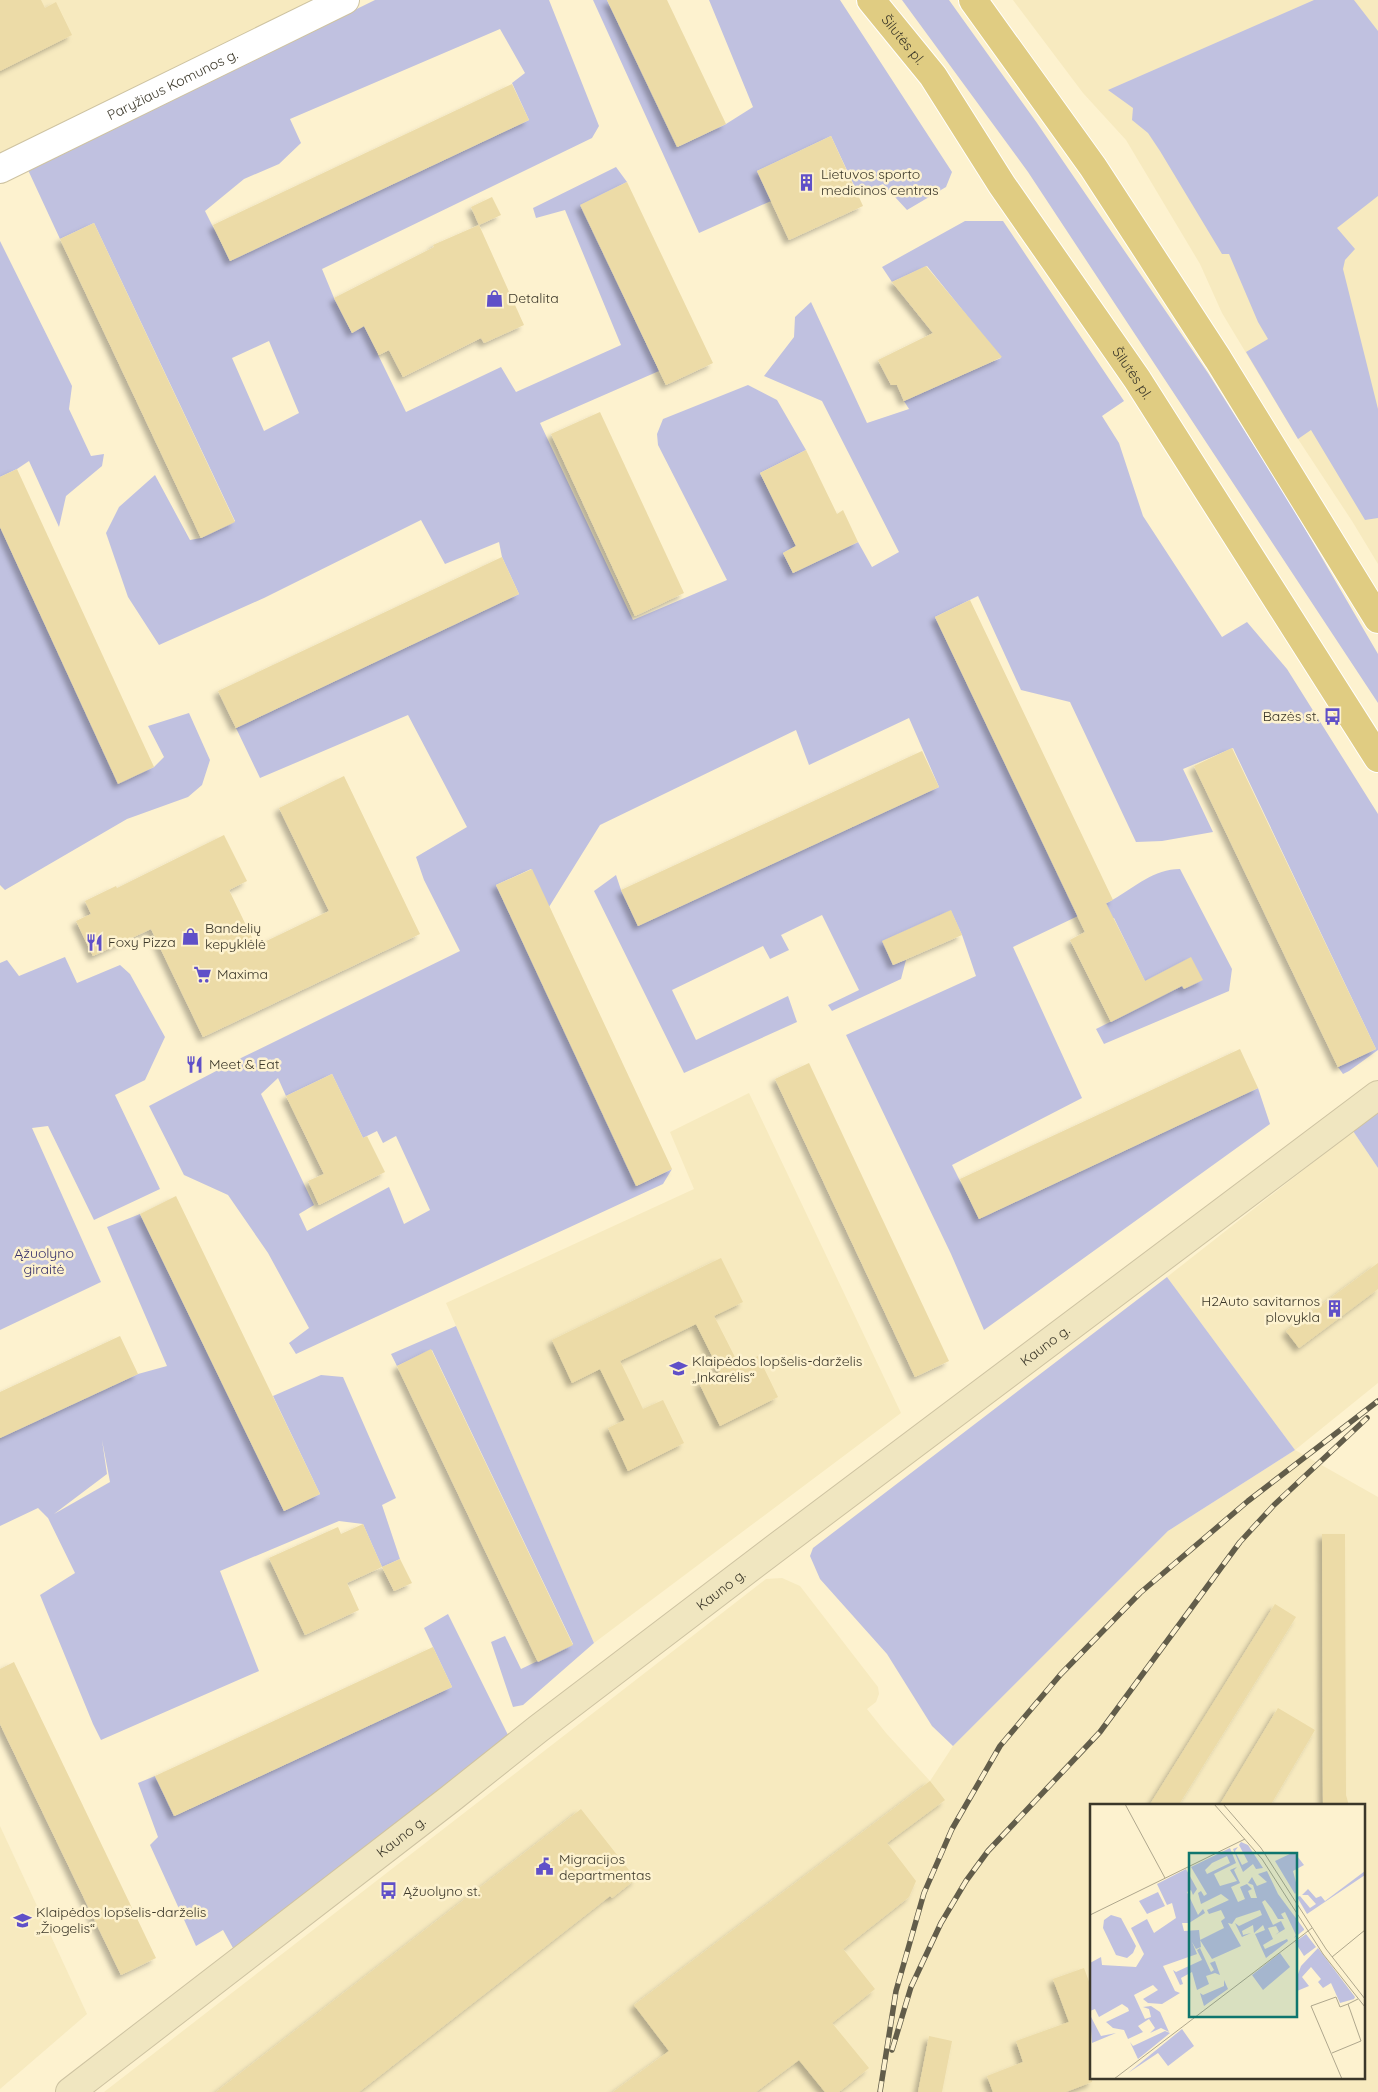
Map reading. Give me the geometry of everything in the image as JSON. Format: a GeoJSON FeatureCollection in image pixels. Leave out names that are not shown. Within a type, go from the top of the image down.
{"type":"FeatureCollection","features":[{"type":"Feature","properties":{"kind":"main road","name":"Šilutės pl."},"geometry":{"type":"LineString","coordinates":[[871,0],[933,76],[1002,185],[1137,379],[1378,758]]}},
{"type":"Feature","properties":{"kind":"main road"},"geometry":{"type":"LineString","coordinates":[[973,0],[1098,175],[1226,373],[1378,619]]}},
{"type":"Feature","properties":{"kind":"main road","name":"Kauno g."},"geometry":{"type":"LineString","coordinates":[[70,2092],[546,1723],[1378,1095]]}},
{"type":"Feature","properties":{"kind":"street","name":"Paryžiaus Komunos g."},"geometry":{"type":"LineString","coordinates":[[0,170],[345,0]]}},
{"type":"Feature","properties":{"kind":"shaded area"},"geometry":{"type":"Polygon","coordinates":[[[0,0],[317,0],[0,155],[0,0]]]}},
{"type":"Feature","properties":{"kind":"shaded area"},"geometry":{"type":"Polygon","coordinates":[[[1013,0],[1378,0],[1378,564],[1298,439],[1222,313],[1200,264],[1126,140],[1083,93],[1013,0]]]}},
{"type":"Feature","properties":{"kind":"shaded area","name":"Klaipėdos lopšelis-darželis „Inkarėlis“"},"geometry":{"type":"Polygon","coordinates":[[[749,1093],[901,1413],[594,1643],[446,1303],[694,1189],[670,1132],[749,1093]]]}},
{"type":"Feature","properties":{"kind":"shaded area"},"geometry":{"type":"Polygon","coordinates":[[[1353,1131],[1378,1168],[1378,1383],[1295,1450],[1167,1277],[1353,1131]]]}},
{"type":"Feature","properties":{"kind":"shaded area"},"geometry":{"type":"Polygon","coordinates":[[[1295,1450],[1378,1497],[1378,2092],[104,2092],[766,1579],[782,1578],[800,1586],[878,1687],[879,1694],[876,1702],[867,1709],[886,1733],[930,1781],[953,1746],[1168,1531],[1295,1450]]]}},
{"type":"Feature","properties":{"kind":"shaded area","name":"Klaipėdos lopšelis-darželis „Žiogelis“"},"geometry":{"type":"Polygon","coordinates":[[[0,1826],[87,2014],[0,2089],[0,1826]]]}},
{"type":"Feature","properties":{"kind":"green space"},"geometry":{"type":"Polygon","coordinates":[[[375,0],[549,0],[599,126],[592,138],[322,269],[352,333],[364,326],[406,412],[501,367],[516,392],[621,345],[565,210],[536,218],[533,208],[616,167],[627,182],[581,205],[659,371],[540,423],[633,620],[727,580],[658,445],[657,434],[663,419],[748,385],[777,400],[806,450],[760,473],[796,546],[783,553],[793,573],[858,542],[872,567],[899,552],[822,401],[764,376],[794,337],[795,317],[811,302],[867,423],[909,409],[904,401],[1001,358],[927,266],[892,282],[882,267],[965,221],[1003,221],[1124,401],[1102,416],[1119,443],[1143,516],[1222,637],[1247,622],[1287,669],[1378,814],[1378,1050],[1343,1074],[1338,1067],[1376,1049],[1233,748],[1183,769],[1213,832],[1162,841],[1136,842],[1070,702],[1021,690],[978,596],[935,617],[1078,916],[1013,947],[1082,1098],[952,1165],[979,1219],[1258,1088],[1270,1124],[984,1330],[951,1254],[846,1035],[976,976],[962,935],[951,911],[883,941],[893,965],[906,960],[901,979],[832,1011],[828,1005],[859,990],[822,915],[781,935],[789,950],[770,959],[763,946],[672,990],[696,1040],[788,996],[797,1022],[684,1073],[594,891],[616,875],[638,926],[939,787],[909,718],[809,765],[796,730],[600,825],[549,907],[531,869],[496,885],[637,1186],[672,1169],[663,1184],[296,1354],[289,1343],[309,1328],[268,1253],[228,1195],[184,1175],[149,1106],[243,1057],[460,951],[424,880],[416,857],[467,827],[408,715],[260,778],[236,728],[519,594],[502,557],[499,542],[445,564],[421,520],[264,598],[159,645],[128,597],[106,533],[119,507],[155,475],[190,540],[201,538],[235,521],[94,223],[60,239],[28,170],[375,0]],[[500,29],[290,119],[301,143],[279,164],[244,179],[205,211],[230,261],[529,120],[512,83],[525,73],[500,29]],[[269,341],[232,358],[264,431],[299,413],[269,341]],[[332,1074],[286,1096],[278,1078],[261,1094],[314,1205],[299,1214],[307,1231],[389,1187],[404,1224],[430,1210],[396,1136],[383,1143],[377,1131],[363,1138],[332,1074]]]}},
{"type":"Feature","properties":{"kind":"green space"},"geometry":{"type":"Polygon","coordinates":[[[593,0],[607,0],[678,147],[726,124],[753,107],[709,0],[840,0],[952,172],[946,187],[907,210],[883,184],[858,194],[831,136],[757,171],[771,201],[699,233],[593,0]]]}},
{"type":"Feature","properties":{"kind":"green space"},"geometry":{"type":"Polygon","coordinates":[[[902,0],[949,0],[1037,123],[1208,373],[1287,498],[1378,654],[1378,703],[1028,172],[902,0]]]}},
{"type":"Feature","properties":{"kind":"green space"},"geometry":{"type":"Polygon","coordinates":[[[1314,0],[1354,0],[1378,31],[1378,196],[1337,228],[1355,249],[1345,260],[1343,269],[1378,409],[1378,518],[1365,520],[1311,430],[1298,439],[1246,352],[1268,339],[1258,322],[1229,254],[1222,254],[1148,133],[1132,120],[1133,108],[1108,90],[1314,0]]]}},
{"type":"Feature","properties":{"kind":"green space"},"geometry":{"type":"Polygon","coordinates":[[[0,241],[72,386],[69,409],[91,456],[104,454],[102,466],[66,496],[59,527],[29,461],[0,477],[0,241]]]}},
{"type":"Feature","properties":{"kind":"green space"},"geometry":{"type":"Polygon","coordinates":[[[0,527],[118,783],[154,767],[164,757],[148,726],[189,713],[210,760],[202,785],[188,797],[127,819],[5,890],[0,885],[0,527]]]}},
{"type":"Feature","properties":{"kind":"green space"},"geometry":{"type":"Polygon","coordinates":[[[1180,869],[1232,969],[1229,991],[1104,1044],[1096,1029],[1154,1000],[1114,918],[1078,916],[1110,902],[1153,875],[1180,869]]]}},
{"type":"Feature","properties":{"kind":"green space","name":"Ąžuolyno giraitė"},"geometry":{"type":"Polygon","coordinates":[[[65,957],[77,983],[120,965],[130,974],[165,1037],[145,1080],[115,1095],[160,1189],[94,1220],[48,1126],[32,1128],[101,1282],[0,1330],[0,963],[7,960],[19,976],[65,957]]]}},
{"type":"Feature","properties":{"kind":"green space"},"geometry":{"type":"Polygon","coordinates":[[[1378,1112],[1378,1168],[1353,1131],[1378,1112]]]}},
{"type":"Feature","properties":{"kind":"green space"},"geometry":{"type":"Polygon","coordinates":[[[140,1214],[284,1511],[320,1494],[273,1396],[321,1375],[343,1377],[396,1498],[382,1505],[400,1559],[382,1567],[363,1524],[339,1521],[220,1571],[259,1671],[101,1740],[40,1595],[75,1573],[48,1518],[38,1508],[0,1526],[0,1438],[138,1374],[167,1366],[107,1227],[140,1214]],[[102,1440],[107,1474],[54,1514],[110,1482],[102,1440]]]}},
{"type":"Feature","properties":{"kind":"green space"},"geometry":{"type":"Polygon","coordinates":[[[1167,1277],[1295,1450],[1168,1531],[953,1746],[932,1726],[887,1654],[820,1579],[810,1556],[813,1548],[1167,1277]]]}},
{"type":"Feature","properties":{"kind":"green space"},"geometry":{"type":"Polygon","coordinates":[[[456,1326],[594,1643],[523,1705],[513,1707],[491,1642],[505,1636],[521,1669],[573,1644],[432,1350],[397,1366],[391,1354],[456,1326]]]}},
{"type":"Feature","properties":{"kind":"green space"},"geometry":{"type":"Polygon","coordinates":[[[448,1614],[509,1737],[233,1948],[223,1930],[196,1946],[150,1845],[158,1837],[138,1783],[155,1776],[175,1816],[452,1687],[424,1628],[448,1614]]]}},
{"type":"Feature","properties":{"kind":"building"},"geometry":{"type":"Polygon","coordinates":[[[0,0],[41,0],[45,8],[56,2],[72,35],[0,71],[0,0]]]}},
{"type":"Feature","properties":{"kind":"building"},"geometry":{"type":"Polygon","coordinates":[[[607,0],[667,0],[726,124],[677,147],[607,0]]]}},
{"type":"Feature","properties":{"kind":"building"},"geometry":{"type":"Polygon","coordinates":[[[512,84],[529,120],[230,261],[213,225],[512,84]]]}},
{"type":"Feature","properties":{"kind":"building","name":"Lietuvos sporto medicinos centras"},"geometry":{"type":"Polygon","coordinates":[[[831,136],[863,206],[789,240],[757,171],[831,136]]]}},
{"type":"Feature","properties":{"kind":"building"},"geometry":{"type":"Polygon","coordinates":[[[627,182],[713,363],[666,385],[580,205],[627,182]]]}},
{"type":"Feature","properties":{"kind":"building"},"geometry":{"type":"Polygon","coordinates":[[[492,197],[501,215],[479,225],[471,207],[492,197]]]}},
{"type":"Feature","properties":{"kind":"building"},"geometry":{"type":"Polygon","coordinates":[[[94,223],[235,522],[201,538],[60,239],[94,223]]]}},
{"type":"Feature","properties":{"kind":"building"},"geometry":{"type":"Polygon","coordinates":[[[479,225],[524,325],[484,343],[481,338],[403,377],[389,350],[379,355],[364,326],[352,333],[334,298],[434,247],[433,245],[479,225]]]}},
{"type":"Feature","properties":{"kind":"building"},"geometry":{"type":"Polygon","coordinates":[[[926,266],[1002,357],[904,401],[897,385],[891,385],[878,360],[933,333],[892,282],[926,266]]]}},
{"type":"Feature","properties":{"kind":"building"},"geometry":{"type":"Polygon","coordinates":[[[600,412],[684,593],[635,616],[551,434],[600,412]]]}},
{"type":"Feature","properties":{"kind":"building"},"geometry":{"type":"Polygon","coordinates":[[[806,450],[837,514],[843,510],[858,542],[793,573],[783,553],[796,546],[760,473],[806,450]]]}},
{"type":"Feature","properties":{"kind":"building"},"geometry":{"type":"Polygon","coordinates":[[[17,469],[154,767],[118,784],[0,527],[0,477],[17,469]]]}},
{"type":"Feature","properties":{"kind":"building"},"geometry":{"type":"Polygon","coordinates":[[[502,557],[519,594],[236,728],[218,691],[502,557]]]}},
{"type":"Feature","properties":{"kind":"building"},"geometry":{"type":"Polygon","coordinates":[[[970,600],[1113,900],[1106,903],[1145,981],[1191,957],[1203,980],[1184,989],[1182,986],[1111,1022],[1070,940],[1085,932],[935,617],[970,600]]]}},
{"type":"Feature","properties":{"kind":"building"},"geometry":{"type":"Polygon","coordinates":[[[1232,748],[1376,1049],[1338,1067],[1194,766],[1232,748]]]}},
{"type":"Feature","properties":{"kind":"building"},"geometry":{"type":"Polygon","coordinates":[[[922,751],[939,787],[638,926],[621,890],[922,751]]]}},
{"type":"Feature","properties":{"kind":"building"},"geometry":{"type":"Polygon","coordinates":[[[344,776],[420,934],[203,1037],[151,929],[93,956],[76,921],[91,914],[85,901],[116,886],[117,888],[224,835],[247,881],[229,890],[256,946],[329,911],[279,808],[344,776]]]}},
{"type":"Feature","properties":{"kind":"building"},"geometry":{"type":"Polygon","coordinates":[[[532,869],[672,1169],[636,1186],[496,885],[532,869]]]}},
{"type":"Feature","properties":{"kind":"building"},"geometry":{"type":"Polygon","coordinates":[[[951,910],[962,935],[893,965],[882,941],[951,910]]]}},
{"type":"Feature","properties":{"kind":"building"},"geometry":{"type":"Polygon","coordinates":[[[1240,1049],[1258,1088],[979,1219],[960,1179],[1240,1049]]]}},
{"type":"Feature","properties":{"kind":"building"},"geometry":{"type":"Polygon","coordinates":[[[809,1063],[949,1361],[915,1377],[775,1079],[809,1063]]]}},
{"type":"Feature","properties":{"kind":"building"},"geometry":{"type":"Polygon","coordinates":[[[332,1074],[363,1138],[367,1136],[385,1172],[319,1205],[308,1181],[324,1174],[286,1096],[332,1074]]]}},
{"type":"Feature","properties":{"kind":"building"},"geometry":{"type":"Polygon","coordinates":[[[176,1196],[320,1494],[284,1511],[140,1214],[176,1196]]]}},
{"type":"Feature","properties":{"kind":"building"},"geometry":{"type":"Polygon","coordinates":[[[721,1258],[743,1302],[714,1316],[739,1365],[758,1356],[778,1397],[720,1426],[699,1383],[720,1372],[696,1324],[620,1361],[643,1409],[663,1400],[684,1443],[628,1471],[608,1428],[625,1420],[600,1369],[572,1383],[552,1340],[721,1258]]]}},
{"type":"Feature","properties":{"kind":"building","name":"H2Auto savitarnos plovykla"},"geometry":{"type":"Polygon","coordinates":[[[1378,1263],[1378,1289],[1299,1348],[1286,1331],[1378,1263]]]}},
{"type":"Feature","properties":{"kind":"building"},"geometry":{"type":"Polygon","coordinates":[[[120,1336],[138,1374],[0,1438],[0,1392],[120,1336]]]}},
{"type":"Feature","properties":{"kind":"building"},"geometry":{"type":"Polygon","coordinates":[[[431,1349],[573,1645],[538,1662],[397,1366],[431,1349]]]}},
{"type":"Feature","properties":{"kind":"building"},"geometry":{"type":"Polygon","coordinates":[[[363,1524],[382,1567],[347,1583],[359,1610],[305,1635],[269,1558],[338,1527],[341,1534],[363,1524]]]}},
{"type":"Feature","properties":{"kind":"building"},"geometry":{"type":"Polygon","coordinates":[[[1322,1534],[1345,1534],[1346,1795],[1348,1804],[1323,1804],[1322,1534]]]}},
{"type":"Feature","properties":{"kind":"building"},"geometry":{"type":"Polygon","coordinates":[[[400,1559],[412,1583],[394,1591],[382,1567],[400,1559]]]}},
{"type":"Feature","properties":{"kind":"building"},"geometry":{"type":"Polygon","coordinates":[[[1275,1604],[1296,1617],[1179,1804],[1150,1804],[1275,1604]]]}},
{"type":"Feature","properties":{"kind":"building"},"geometry":{"type":"Polygon","coordinates":[[[433,1647],[452,1687],[174,1816],[155,1776],[433,1647]]]}},
{"type":"Feature","properties":{"kind":"building"},"geometry":{"type":"Polygon","coordinates":[[[14,1662],[156,1958],[121,1975],[0,1724],[0,1669],[14,1662]]]}},
{"type":"Feature","properties":{"kind":"building"},"geometry":{"type":"Polygon","coordinates":[[[1278,1708],[1315,1730],[1271,1804],[1220,1804],[1278,1708]]]}},
{"type":"Feature","properties":{"kind":"building"},"geometry":{"type":"Polygon","coordinates":[[[930,1781],[945,1800],[887,1843],[916,1881],[909,1897],[843,1949],[875,1989],[832,2023],[869,2068],[839,2092],[825,2092],[799,2060],[756,2092],[613,2092],[669,2051],[634,2005],[930,1781]]]}},
{"type":"Feature","properties":{"kind":"building"},"geometry":{"type":"Polygon","coordinates":[[[581,1809],[636,1879],[612,1898],[610,1896],[359,2092],[216,2092],[581,1809]]]}},
{"type":"Feature","properties":{"kind":"building"},"geometry":{"type":"Polygon","coordinates":[[[1084,1968],[1090,1984],[1090,2080],[1092,2082],[1066,2092],[993,2092],[987,2076],[1023,2062],[1016,2041],[1069,2022],[1053,1979],[1084,1968]]]}},
{"type":"Feature","properties":{"kind":"building"},"geometry":{"type":"Polygon","coordinates":[[[929,2036],[952,2041],[942,2092],[918,2092],[929,2036]]]}},
{"type":"Feature","properties":{"kind":"railway"},"geometry":{"type":"LineString","coordinates":[[880,2092],[896,1991],[924,1893],[952,1829],[1000,1746],[1061,1674],[1140,1593],[1248,1501],[1378,1401]]}},
{"type":"Feature","properties":{"kind":"railway"},"geometry":{"type":"LineString","coordinates":[[892,2050],[911,1987],[941,1923],[966,1881],[988,1851],[1100,1732],[1240,1542],[1274,1505],[1367,1418]]}},
{"type":"Feature","properties":{"kind":"place","name":"Lietuvos sporto medicinos centras"},"geometry":{"type":"Point","coordinates":[807,182]}},
{"type":"Feature","properties":{"kind":"place","name":"Detalita"},"geometry":{"type":"Point","coordinates":[494,298]}},
{"type":"Feature","properties":{"kind":"place","name":"Bazės st."},"geometry":{"type":"Point","coordinates":[1333,716]}},
{"type":"Feature","properties":{"kind":"place","name":"Bandelių kepyklėlė"},"geometry":{"type":"Point","coordinates":[191,936]}},
{"type":"Feature","properties":{"kind":"place","name":"Foxy Pizza"},"geometry":{"type":"Point","coordinates":[94,942]}},
{"type":"Feature","properties":{"kind":"place","name":"Maxima"},"geometry":{"type":"Point","coordinates":[203,974]}},
{"type":"Feature","properties":{"kind":"place","name":"Meet & Eat"},"geometry":{"type":"Point","coordinates":[195,1064]}},
{"type":"Feature","properties":{"kind":"place","name":"H2Auto savitarnos plovykla"},"geometry":{"type":"Point","coordinates":[1334,1309]}},
{"type":"Feature","properties":{"kind":"place","name":"Klaipėdos lopšelis-darželis „Inkarėlis“"},"geometry":{"type":"Point","coordinates":[678,1369]}},
{"type":"Feature","properties":{"kind":"place","name":"Migracijos departmentas"},"geometry":{"type":"Point","coordinates":[545,1867]}},
{"type":"Feature","properties":{"kind":"place","name":"Ąžuolyno st."},"geometry":{"type":"Point","coordinates":[389,1891]}},
{"type":"Feature","properties":{"kind":"place","name":"Klaipėdos lopšelis-darželis „Žiogelis“"},"geometry":{"type":"Point","coordinates":[22,1920]}}]}
